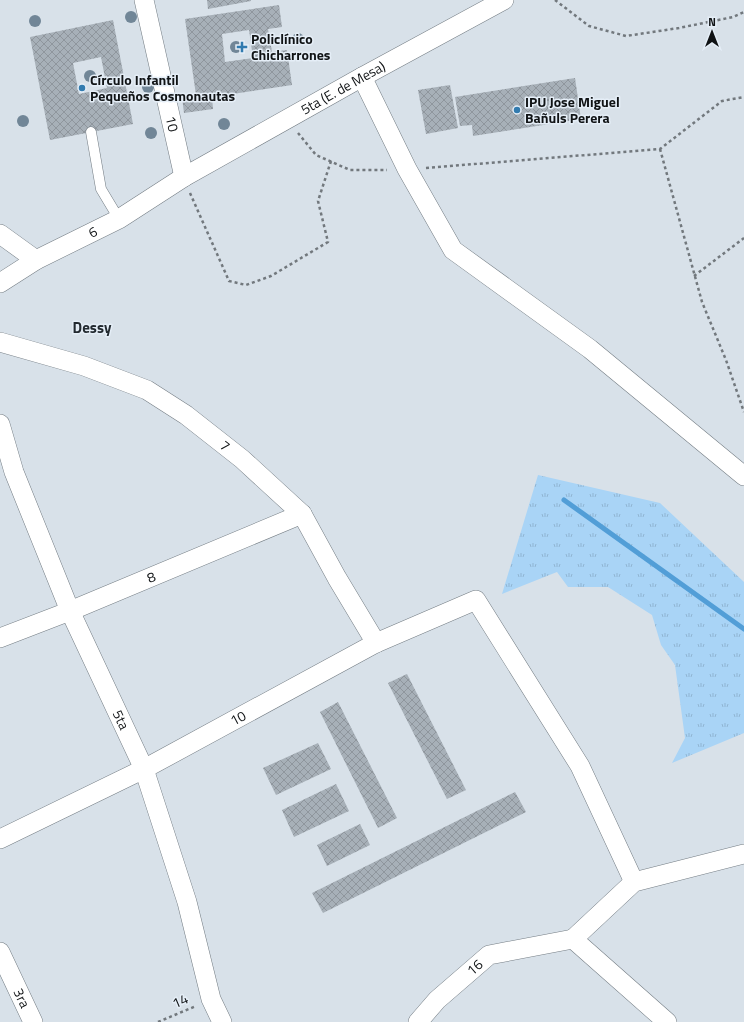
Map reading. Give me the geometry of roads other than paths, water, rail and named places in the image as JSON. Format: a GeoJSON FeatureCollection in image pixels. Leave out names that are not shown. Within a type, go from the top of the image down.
{"type":"FeatureCollection","features":[{"type":"Feature","properties":{"kind":"street","name":"10"},"geometry":{"type":"LineString","coordinates":[[144,0],[184,177]]}},
{"type":"Feature","properties":{"kind":"street","name":"5ta (E. de Mesa)"},"geometry":{"type":"LineString","coordinates":[[184,177],[362,77],[504,0]]}},
{"type":"Feature","properties":{"kind":"street"},"geometry":{"type":"LineString","coordinates":[[362,77],[407,170],[454,250],[590,349],[744,476]]}},
{"type":"Feature","properties":{"kind":"street","name":"6"},"geometry":{"type":"LineString","coordinates":[[0,283],[36,260],[119,219],[184,177]]}},
{"type":"Feature","properties":{"kind":"street"},"geometry":{"type":"LineString","coordinates":[[0,234],[36,260]]}},
{"type":"Feature","properties":{"kind":"street","name":"7"},"geometry":{"type":"LineString","coordinates":[[0,342],[84,366],[147,390],[186,415],[242,459],[302,514],[337,578],[376,643]]}},
{"type":"Feature","properties":{"kind":"street","name":"5ta"},"geometry":{"type":"LineString","coordinates":[[0,424],[14,472],[70,611],[144,769],[187,902],[210,999],[222,1022]]}},
{"type":"Feature","properties":{"kind":"street","name":"8"},"geometry":{"type":"LineString","coordinates":[[0,638],[70,611],[302,514]]}},
{"type":"Feature","properties":{"kind":"street","name":"10"},"geometry":{"type":"LineString","coordinates":[[0,839],[144,769],[376,643],[476,600],[580,766],[634,882]]}},
{"type":"Feature","properties":{"kind":"street"},"geometry":{"type":"LineString","coordinates":[[667,1022],[572,940],[634,882],[744,854]]}},
{"type":"Feature","properties":{"kind":"street","name":"16"},"geometry":{"type":"LineString","coordinates":[[418,1022],[437,1000],[489,955],[572,940]]}},
{"type":"Feature","properties":{"kind":"street","name":"3ra"},"geometry":{"type":"LineString","coordinates":[[0,952],[33,1022]]}},
{"type":"Feature","properties":{"kind":"lane"},"geometry":{"type":"LineString","coordinates":[[92,132],[101,189],[119,219]]}},
{"type":"Feature","properties":{"kind":"waterway"},"geometry":{"type":"LineString","coordinates":[[564,500],[744,629]]}},
{"type":"Feature","properties":{"kind":"place","name":"Policlínico Chicharrones"},"geometry":{"type":"Point","coordinates":[242,47]}},
{"type":"Feature","properties":{"kind":"place","name":"Círculo Infantil Pequeños Cosmonautas"},"geometry":{"type":"Point","coordinates":[82,88]}},
{"type":"Feature","properties":{"kind":"place","name":"IPU Jose Miguel Bañuls Perera"},"geometry":{"type":"Point","coordinates":[517,110]}},
{"type":"Feature","properties":{"kind":"district","name":"Dessy"},"geometry":{"type":"Point","coordinates":[92,328]}}]}
